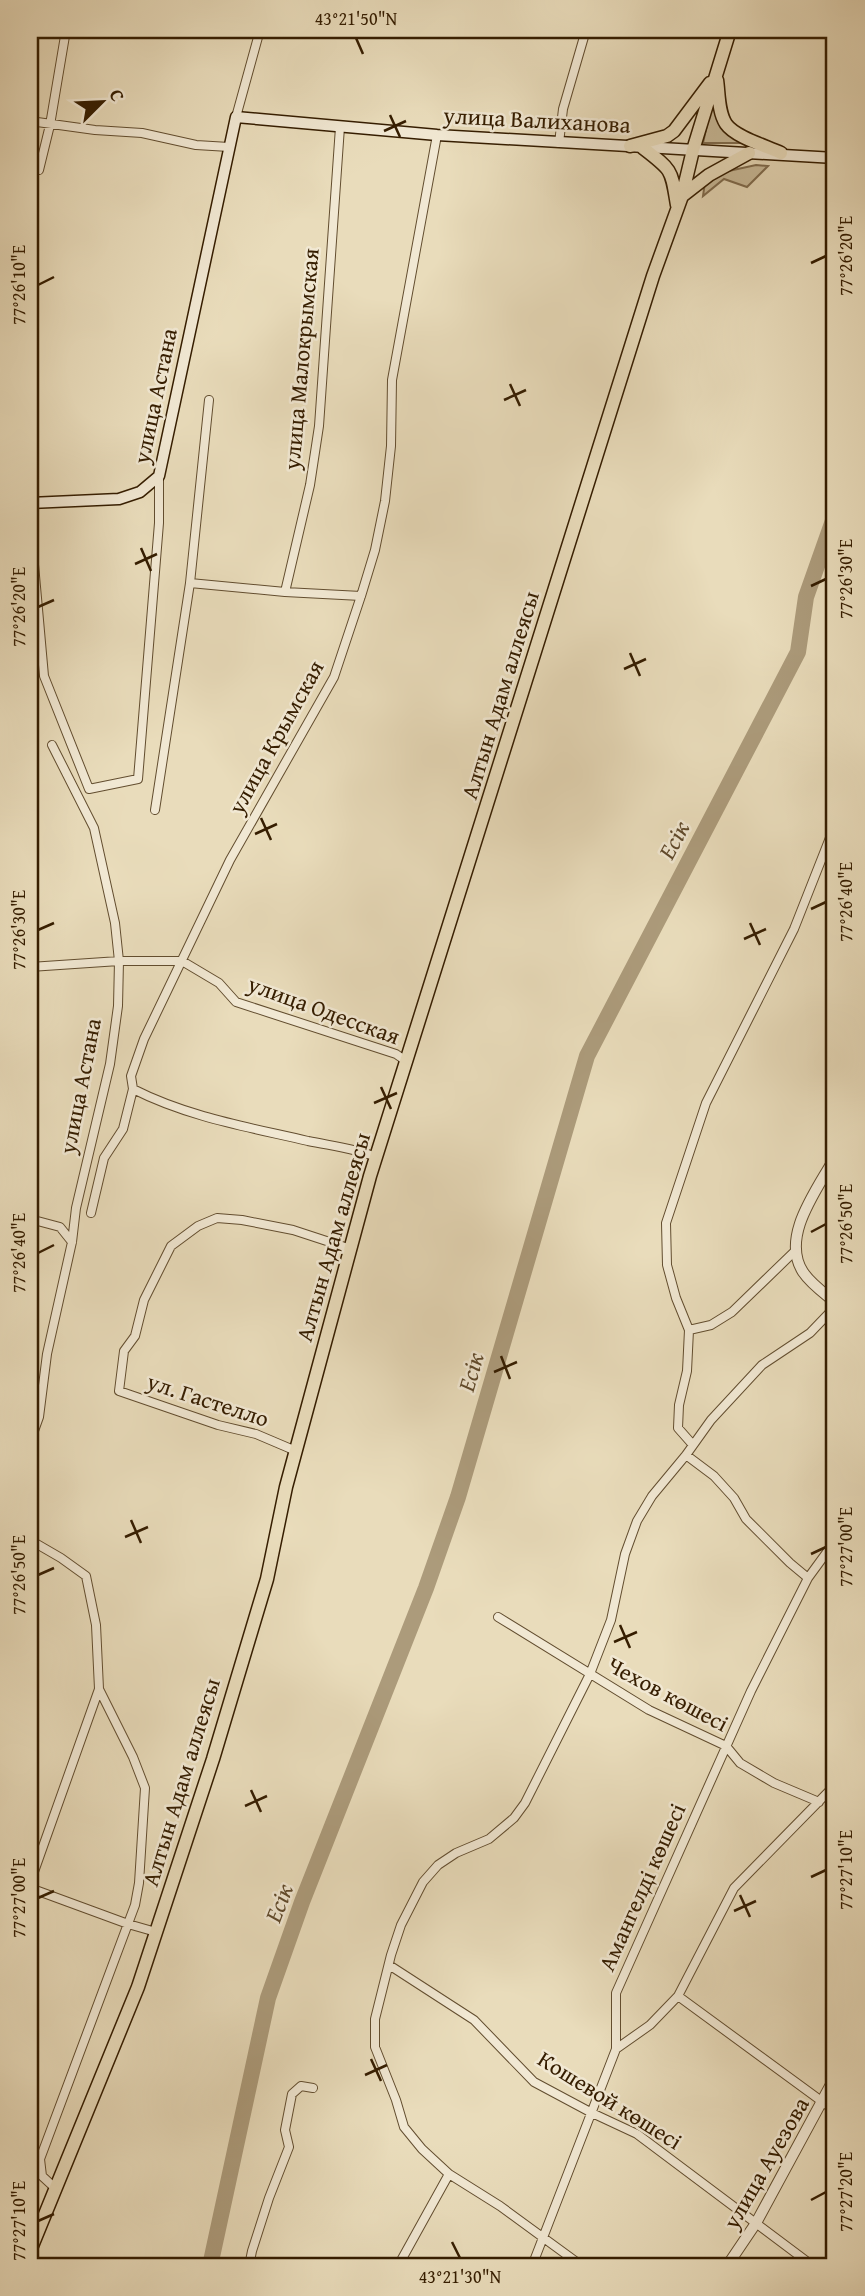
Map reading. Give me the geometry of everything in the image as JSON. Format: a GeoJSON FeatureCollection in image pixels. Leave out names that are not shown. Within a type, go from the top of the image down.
{"type":"FeatureCollection","features":[{"type":"Feature","properties":{"kind":"main road","name":"Алтын Адам аллеясы"},"geometry":{"type":"LineString","coordinates":[[30,2251],[138,1987],[213,1759],[267,1579],[296,1451],[376,1157],[653,276],[680,203],[693,150],[730,30]]}},
{"type":"Feature","properties":{"kind":"main road"},"geometry":{"type":"LineString","coordinates":[[637,147],[674,131],[716,74]]}},
{"type":"Feature","properties":{"kind":"main road"},"geometry":{"type":"LineString","coordinates":[[716,74],[721,112],[726,124],[734,132],[781,153]]}},
{"type":"Feature","properties":{"kind":"main road","name":"улица Валиханова"},"geometry":{"type":"LineString","coordinates":[[236,117],[437,135],[835,158]]}},
{"type":"Feature","properties":{"kind":"main road","name":"улица Астана"},"geometry":{"type":"LineString","coordinates":[[159,476],[236,117]]}},
{"type":"Feature","properties":{"kind":"main road"},"geometry":{"type":"LineString","coordinates":[[637,147],[668,167],[680,203],[712,173],[749,153]]}},
{"type":"Feature","properties":{"kind":"main road"},"geometry":{"type":"LineString","coordinates":[[30,503],[119,499],[140,492],[159,476]]}},
{"type":"Feature","properties":{"kind":"street"},"geometry":{"type":"LineString","coordinates":[[39,170],[50,125],[65,30]]}},
{"type":"Feature","properties":{"kind":"street","name":"улица Астана"},"geometry":{"type":"LineString","coordinates":[[236,117],[260,30]]}},
{"type":"Feature","properties":{"kind":"street"},"geometry":{"type":"LineString","coordinates":[[559,142],[563,108],[586,30]]}},
{"type":"Feature","properties":{"kind":"street"},"geometry":{"type":"LineString","coordinates":[[30,121],[142,133],[197,145],[229,147]]}},
{"type":"Feature","properties":{"kind":"street","name":"улица Малокрымская"},"geometry":{"type":"LineString","coordinates":[[285,592],[310,485],[319,426],[340,127]]}},
{"type":"Feature","properties":{"kind":"street","name":"улица Крымская"},"geometry":{"type":"LineString","coordinates":[[92,1213],[104,1157],[123,1129],[133,1089],[131,1076],[144,1039],[230,860],[334,677],[361,596],[385,501],[391,446],[392,380],[437,135]]}},
{"type":"Feature","properties":{"kind":"street"},"geometry":{"type":"LineString","coordinates":[[156,810],[190,583],[209,400]]}},
{"type":"Feature","properties":{"kind":"street","name":"улица Астана"},"geometry":{"type":"LineString","coordinates":[[30,520],[44,676],[89,789],[138,779],[159,523],[159,476]]}},
{"type":"Feature","properties":{"kind":"street"},"geometry":{"type":"LineString","coordinates":[[190,583],[361,596]]}},
{"type":"Feature","properties":{"kind":"street","name":"улица Астана"},"geometry":{"type":"LineString","coordinates":[[30,1442],[39,1417],[47,1354],[72,1242],[76,1208],[110,1064],[118,1006],[119,961],[115,923],[94,828],[52,745]]}},
{"type":"Feature","properties":{"kind":"street"},"geometry":{"type":"LineString","coordinates":[[693,1445],[678,1428],[679,1405],[687,1371],[689,1330],[667,1265],[666,1223],[706,1103],[794,929],[835,825]]}},
{"type":"Feature","properties":{"kind":"street"},"geometry":{"type":"LineString","coordinates":[[30,967],[119,961],[182,961]]}},
{"type":"Feature","properties":{"kind":"street","name":"улица Одесская"},"geometry":{"type":"LineString","coordinates":[[182,961],[219,983],[236,1002],[396,1054],[407,1060]]}},
{"type":"Feature","properties":{"kind":"street"},"geometry":{"type":"LineString","coordinates":[[133,1089],[190,1114],[358,1149],[376,1157]]}},
{"type":"Feature","properties":{"kind":"street"},"geometry":{"type":"LineString","coordinates":[[835,1157],[797,1228],[795,1251],[802,1271],[812,1283],[835,1301]]}},
{"type":"Feature","properties":{"kind":"street","name":"ул. Гастелло"},"geometry":{"type":"LineString","coordinates":[[296,1451],[256,1434],[218,1425],[119,1391],[124,1351],[135,1336],[144,1300],[171,1246],[198,1226],[217,1218],[242,1220],[293,1230],[351,1249]]}},
{"type":"Feature","properties":{"kind":"street"},"geometry":{"type":"LineString","coordinates":[[30,1219],[60,1227],[72,1242]]}},
{"type":"Feature","properties":{"kind":"street"},"geometry":{"type":"LineString","coordinates":[[689,1330],[711,1325],[732,1312],[795,1251]]}},
{"type":"Feature","properties":{"kind":"street"},"geometry":{"type":"LineString","coordinates":[[582,2266],[500,2206],[449,2174],[422,2149],[404,2127],[375,2047],[375,2019],[389,1965],[401,1925],[422,1882],[456,1853],[489,1839],[514,1818],[525,1803],[590,1674],[611,1620],[625,1554],[637,1521],[652,1496],[711,1420],[762,1365],[810,1332],[835,1307]]}},
{"type":"Feature","properties":{"kind":"street"},"geometry":{"type":"LineString","coordinates":[[686,1455],[714,1476],[734,1498],[747,1519],[808,1578]]}},
{"type":"Feature","properties":{"kind":"street"},"geometry":{"type":"LineString","coordinates":[[30,1540],[86,1576],[96,1625],[99,1689],[30,1883]]}},
{"type":"Feature","properties":{"kind":"street","name":"Амангелді көшесі"},"geometry":{"type":"LineString","coordinates":[[533,2266],[616,2049],[616,1993],[751,1691],[808,1578],[835,1541]]}},
{"type":"Feature","properties":{"kind":"street","name":"Чехов көшесі"},"geometry":{"type":"LineString","coordinates":[[498,1617],[649,1710],[726,1746],[740,1763],[774,1783],[819,1802]]}},
{"type":"Feature","properties":{"kind":"street"},"geometry":{"type":"LineString","coordinates":[[55,2188],[42,2176],[40,2159],[128,1924],[139,1883],[145,1788],[133,1757],[99,1689]]}},
{"type":"Feature","properties":{"kind":"street"},"geometry":{"type":"LineString","coordinates":[[616,2049],[650,2025],[678,1996],[734,1888],[835,1785]]}},
{"type":"Feature","properties":{"kind":"street"},"geometry":{"type":"LineString","coordinates":[[30,1888],[156,1932]]}},
{"type":"Feature","properties":{"kind":"street","name":"Кошевой көшесі"},"geometry":{"type":"LineString","coordinates":[[389,1965],[474,2020],[534,2082],[637,2134],[813,2266]]}},
{"type":"Feature","properties":{"kind":"street"},"geometry":{"type":"LineString","coordinates":[[678,1996],[835,2111]]}},
{"type":"Feature","properties":{"kind":"street","name":"улица Ауезова"},"geometry":{"type":"LineString","coordinates":[[727,2266],[756,2223],[835,2077]]}},
{"type":"Feature","properties":{"kind":"street"},"geometry":{"type":"LineString","coordinates":[[249,2266],[265,2211],[289,2147],[285,2130],[292,2094],[301,2086],[313,2088]]}},
{"type":"Feature","properties":{"kind":"street"},"geometry":{"type":"LineString","coordinates":[[30,2149],[40,2159]]}},
{"type":"Feature","properties":{"kind":"street"},"geometry":{"type":"LineString","coordinates":[[398,2266],[449,2174]]}},
{"type":"Feature","properties":{"kind":"shaded area"},"geometry":{"type":"Polygon","coordinates":[[[714,93],[723,130],[748,143],[703,143],[714,93]]]}},
{"type":"Feature","properties":{"kind":"shaded area"},"geometry":{"type":"Polygon","coordinates":[[[756,165],[768,166],[747,187],[724,179],[703,196],[705,182],[724,172],[756,165]]]}},
{"type":"Feature","properties":{"kind":"waterway","name":"Есік"},"geometry":{"type":"LineString","coordinates":[[210,2266],[268,1998],[302,1902],[426,1588],[458,1497],[587,1056],[798,652],[806,597],[835,515]]}}]}
